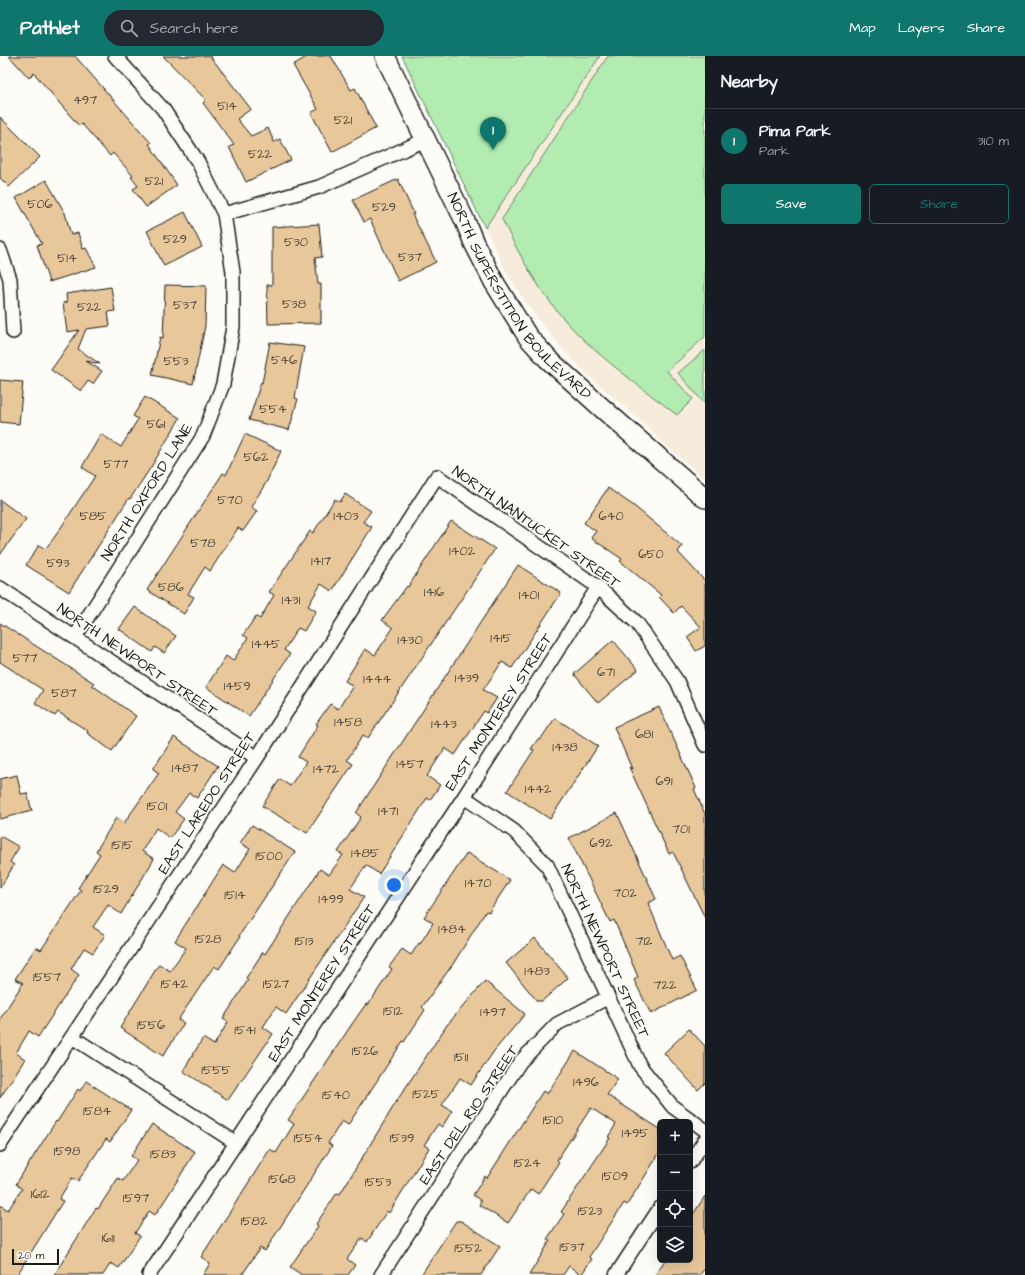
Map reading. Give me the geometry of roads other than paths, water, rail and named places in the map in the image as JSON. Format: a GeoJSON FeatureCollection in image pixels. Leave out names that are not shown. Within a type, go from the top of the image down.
{"type":"FeatureCollection","features":[{"type":"Feature","properties":{"kind":"street","name":"NORTH OXFORD LANE"},"geometry":{"type":"LineString","coordinates":[[75,637],[203,436],[223,384],[234,328],[232,272],[224,214],[198,162],[163,110],[115,56]]}},
{"type":"Feature","properties":{"kind":"street","name":"NORTH SUPERSTITION BOULEVARD"},"geometry":{"type":"LineString","coordinates":[[385,56],[397,78],[474,243],[494,282],[528,337],[548,359],[705,498]]}},
{"type":"Feature","properties":{"kind":"street"},"geometry":{"type":"LineString","coordinates":[[224,214],[319,187],[425,140]]}},
{"type":"Feature","properties":{"kind":"street"},"geometry":{"type":"LineString","coordinates":[[0,250],[10,279],[13,332]]}},
{"type":"Feature","properties":{"kind":"street","name":"NORTH NANTUCKET STREET"},"geometry":{"type":"LineString","coordinates":[[437,476],[598,587],[637,623],[677,681],[705,745]]}},
{"type":"Feature","properties":{"kind":"street","name":"EAST LAREDO STREET"},"geometry":{"type":"LineString","coordinates":[[0,1145],[256,758],[437,476]]}},
{"type":"Feature","properties":{"kind":"street","name":"EAST MONTEREY STREET"},"geometry":{"type":"LineString","coordinates":[[149,1275],[464,797],[598,587]]}},
{"type":"Feature","properties":{"kind":"street","name":"NORTH NEWPORT STREET"},"geometry":{"type":"LineString","coordinates":[[0,588],[256,758]]}},
{"type":"Feature","properties":{"kind":"street","name":"NORTH NEWPORT STREET"},"geometry":{"type":"LineString","coordinates":[[464,797],[514,831],[547,865],[607,998],[640,1066],[673,1107],[705,1130]]}},
{"type":"Feature","properties":{"kind":"street","name":"EAST DEL RIO STREET"},"geometry":{"type":"LineString","coordinates":[[381,1275],[520,1062],[557,1024],[607,998]]}},
{"type":"Feature","properties":{"kind":"street"},"geometry":{"type":"LineString","coordinates":[[72,1037],[236,1144]]}},
{"type":"Feature","properties":{"kind":"street"},"geometry":{"type":"LineString","coordinates":[[693,1158],[705,1140]]}},
{"type":"Feature","properties":{"kind":"street"},"geometry":{"type":"LineString","coordinates":[[616,1275],[657,1213]]}},
{"type":"Feature","properties":{"kind":"place","name":"Pima Park"},"geometry":{"type":"Point","coordinates":[493,150]}}]}
